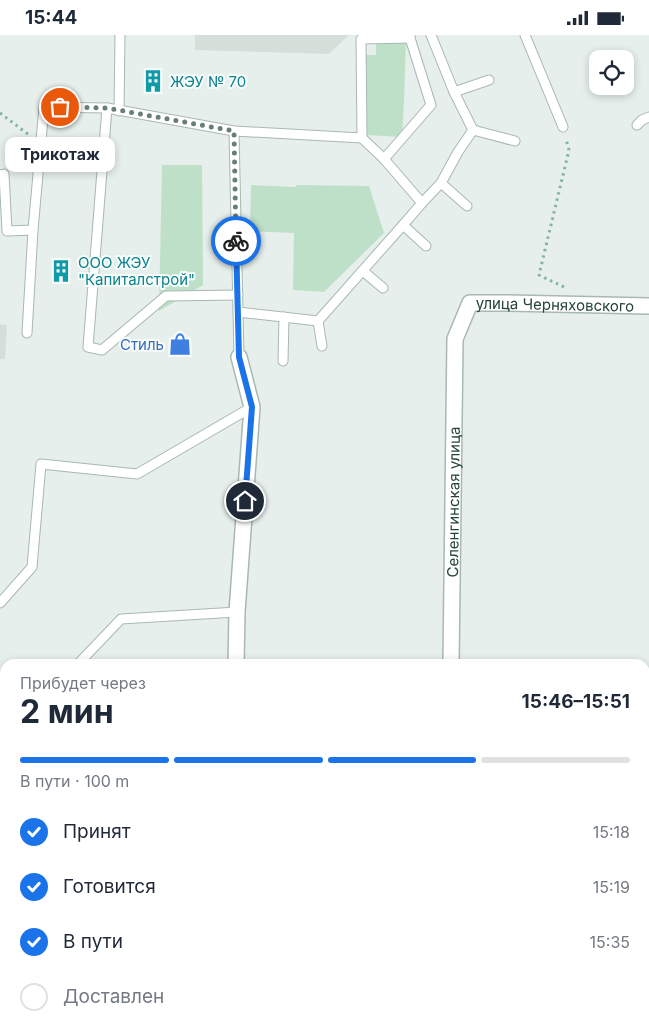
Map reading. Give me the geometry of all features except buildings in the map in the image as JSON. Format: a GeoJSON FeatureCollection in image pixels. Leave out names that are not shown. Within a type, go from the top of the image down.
{"type":"FeatureCollection","features":[{"type":"Feature","properties":{"kind":"street","name":"улица Черняховского"},"geometry":{"type":"LineString","coordinates":[[455,339],[470,303],[649,306]]}},
{"type":"Feature","properties":{"kind":"street","name":"Селенгинская улица"},"geometry":{"type":"LineString","coordinates":[[451,659],[455,339]]}},
{"type":"Feature","properties":{"kind":"street"},"geometry":{"type":"LineString","coordinates":[[236,659],[237,612],[252,407],[239,357]]}},
{"type":"Feature","properties":{"kind":"lane"},"geometry":{"type":"LineString","coordinates":[[119,111],[120,35]]}},
{"type":"Feature","properties":{"kind":"lane"},"geometry":{"type":"LineString","coordinates":[[431,35],[454,92],[473,130],[515,141]]}},
{"type":"Feature","properties":{"kind":"lane"},"geometry":{"type":"LineString","coordinates":[[525,35],[564,127]]}},
{"type":"Feature","properties":{"kind":"lane"},"geometry":{"type":"LineString","coordinates":[[362,138],[361,39],[410,36],[430,105],[384,159]]}},
{"type":"Feature","properties":{"kind":"lane"},"geometry":{"type":"LineString","coordinates":[[454,92],[489,80]]}},
{"type":"Feature","properties":{"kind":"lane"},"geometry":{"type":"LineString","coordinates":[[27,333],[33,231],[44,107],[107,108],[234,131],[362,138],[384,159],[422,203]]}},
{"type":"Feature","properties":{"kind":"lane"},"geometry":{"type":"LineString","coordinates":[[107,108],[88,347],[102,350],[166,296],[238,295]]}},
{"type":"Feature","properties":{"kind":"lane"},"geometry":{"type":"LineString","coordinates":[[637,125],[649,117]]}},
{"type":"Feature","properties":{"kind":"lane"},"geometry":{"type":"LineString","coordinates":[[318,321],[441,183],[473,130]]}},
{"type":"Feature","properties":{"kind":"lane"},"geometry":{"type":"LineString","coordinates":[[234,131],[239,357]]}},
{"type":"Feature","properties":{"kind":"lane"},"geometry":{"type":"LineString","coordinates":[[0,175],[4,174],[3,233],[33,231]]}},
{"type":"Feature","properties":{"kind":"lane"},"geometry":{"type":"LineString","coordinates":[[441,183],[467,206]]}},
{"type":"Feature","properties":{"kind":"lane"},"geometry":{"type":"LineString","coordinates":[[403,225],[426,246]]}},
{"type":"Feature","properties":{"kind":"lane"},"geometry":{"type":"LineString","coordinates":[[363,271],[383,288]]}},
{"type":"Feature","properties":{"kind":"lane"},"geometry":{"type":"LineString","coordinates":[[238,312],[318,321]]}},
{"type":"Feature","properties":{"kind":"lane"},"geometry":{"type":"LineString","coordinates":[[283,361],[284,317]]}},
{"type":"Feature","properties":{"kind":"lane"},"geometry":{"type":"LineString","coordinates":[[318,321],[322,346]]}},
{"type":"Feature","properties":{"kind":"lane"},"geometry":{"type":"LineString","coordinates":[[0,603],[32,567],[40,464],[137,474],[252,407]]}},
{"type":"Feature","properties":{"kind":"lane"},"geometry":{"type":"LineString","coordinates":[[83,659],[121,619],[237,612]]}},
{"type":"Feature","properties":{"kind":"path"},"geometry":{"type":"LineString","coordinates":[[0,113],[42,144]]}},
{"type":"Feature","properties":{"kind":"path"},"geometry":{"type":"LineString","coordinates":[[564,127],[569,150],[538,275],[575,293],[585,305]]}},
{"type":"Feature","properties":{"kind":"shaded area"},"geometry":{"type":"Polygon","coordinates":[[[195,35],[349,35],[329,54],[195,50],[195,35]]]}},
{"type":"Feature","properties":{"kind":"shaded area"},"geometry":{"type":"Polygon","coordinates":[[[0,324],[7,325],[5,359],[0,359],[0,324]]]}},
{"type":"Feature","properties":{"kind":"green space"},"geometry":{"type":"Polygon","coordinates":[[[406,40],[402,137],[366,135],[365,55],[376,55],[376,43],[406,40]]]}},
{"type":"Feature","properties":{"kind":"green space"},"geometry":{"type":"Polygon","coordinates":[[[162,165],[202,165],[203,285],[159,311],[162,165]]]}},
{"type":"Feature","properties":{"kind":"green space"},"geometry":{"type":"Polygon","coordinates":[[[251,185],[295,187],[297,185],[369,186],[384,233],[324,292],[293,290],[294,233],[250,231],[251,185]]]}},
{"type":"Feature","properties":{"kind":"way so far"},"geometry":{"type":"LineString","coordinates":[[60,107],[107,108],[234,131],[236,241]]}},
{"type":"Feature","properties":{"kind":"place","name":"ЖЭУ № 70"},"geometry":{"type":"Point","coordinates":[153,81]}},
{"type":"Feature","properties":{"kind":"place","name":"Трикотаж"},"geometry":{"type":"Point","coordinates":[60,107]}},
{"type":"Feature","properties":{"kind":"place","name":"ООО ЖЭУ \"Капиталстрой\""},"geometry":{"type":"Point","coordinates":[61,271]}},
{"type":"Feature","properties":{"kind":"place","name":"Стиль"},"geometry":{"type":"Point","coordinates":[180,344]}},
{"type":"Feature","properties":{"kind":"route"},"geometry":{"type":"LineString","coordinates":[[236,241],[239,357],[252,407],[245,501]]}}]}
